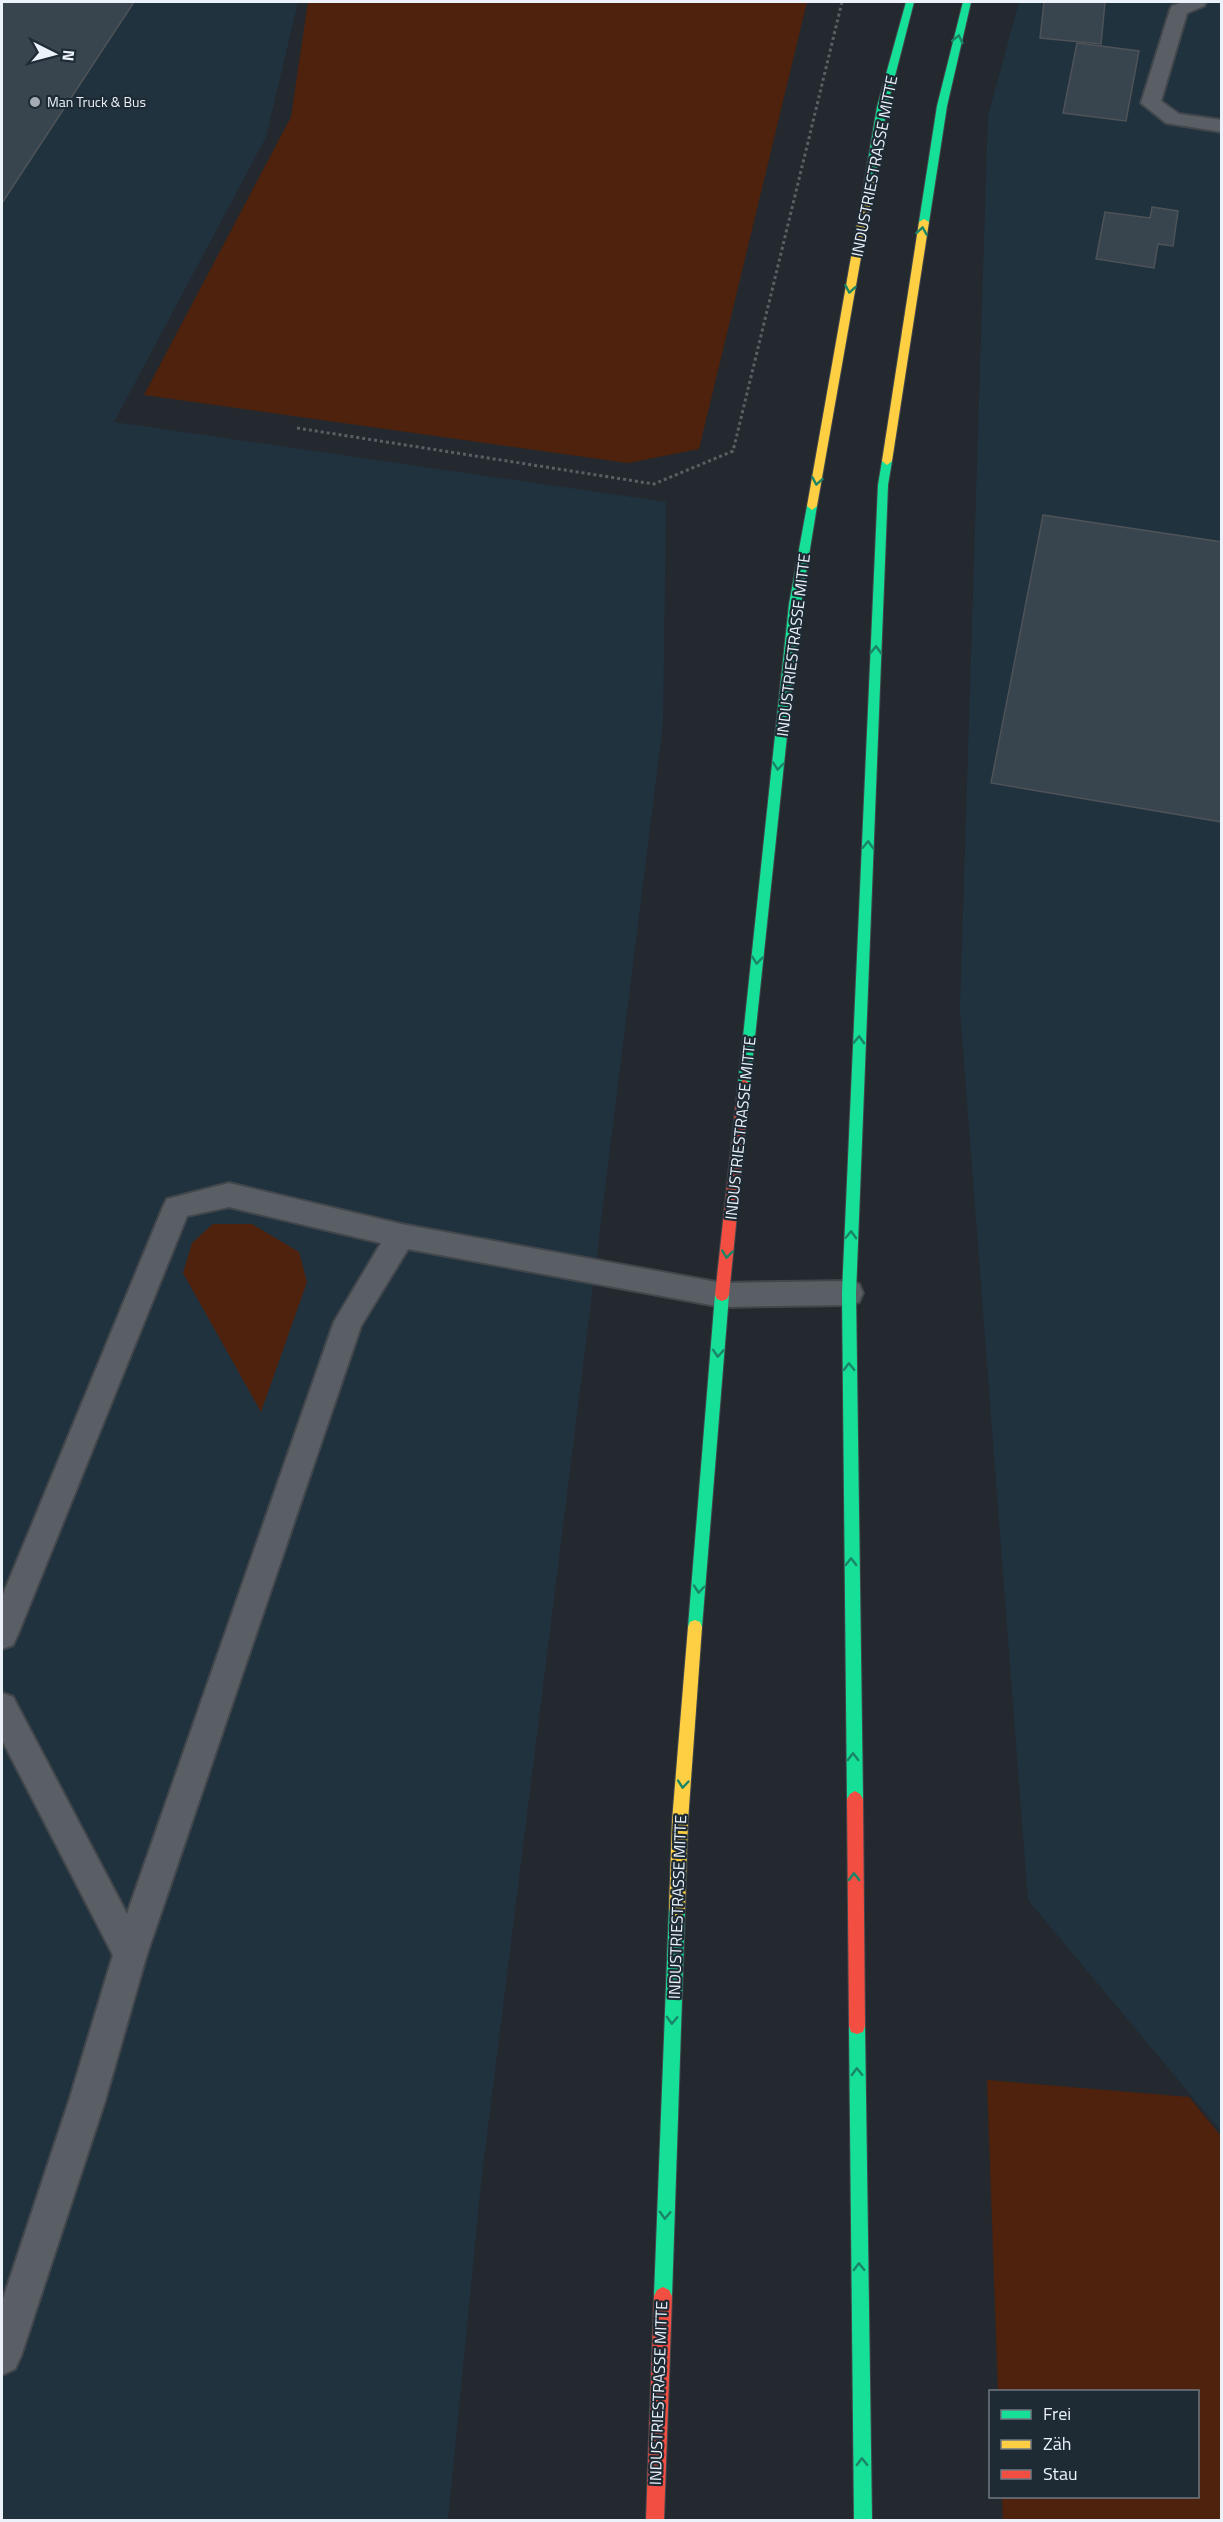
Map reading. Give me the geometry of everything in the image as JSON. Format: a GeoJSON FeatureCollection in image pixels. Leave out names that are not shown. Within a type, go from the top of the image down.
{"type":"FeatureCollection","features":[{"type":"Feature","properties":{"kind":"main road","name":"INDUSTRIESTRASSE MITTE"},"geometry":{"type":"LineString","coordinates":[[655,2520],[680,1821],[722,1295],[795,604],[882,107],[910,2]]}},
{"type":"Feature","properties":{"kind":"main road"},"geometry":{"type":"LineString","coordinates":[[863,2520],[849,1293],[883,485],[942,106],[967,2]]}},
{"type":"Feature","properties":{"kind":"lane"},"geometry":{"type":"LineString","coordinates":[[1197,2],[1179,10],[1150,102],[1173,118],[1221,126]]}},
{"type":"Feature","properties":{"kind":"lane"},"geometry":{"type":"LineString","coordinates":[[2,1634],[177,1206],[229,1195],[401,1236],[722,1295],[849,1293]]}},
{"type":"Feature","properties":{"kind":"lane"},"geometry":{"type":"LineString","coordinates":[[2,2356],[87,2101],[130,1954],[348,1322],[401,1236]]}},
{"type":"Feature","properties":{"kind":"lane"},"geometry":{"type":"LineString","coordinates":[[2,1708],[130,1954]]}},
{"type":"Feature","properties":{"kind":"path"},"geometry":{"type":"LineString","coordinates":[[297,428],[654,484],[733,451],[842,2]]}},
{"type":"Feature","properties":{"kind":"shaded area"},"geometry":{"type":"Polygon","coordinates":[[[2,2],[298,2],[266,137],[114,422],[666,502],[663,724],[481,2183],[448,2520],[2,2520],[2,2]]]}},
{"type":"Feature","properties":{"kind":"shaded area"},"geometry":{"type":"Polygon","coordinates":[[[308,2],[807,2],[699,449],[628,463],[144,395],[291,117],[308,2]]]}},
{"type":"Feature","properties":{"kind":"shaded area"},"geometry":{"type":"Polygon","coordinates":[[[1019,2],[1221,2],[1221,2131],[1028,1900],[960,1009],[988,116],[1019,2]]]}},
{"type":"Feature","properties":{"kind":"shaded area"},"geometry":{"type":"Polygon","coordinates":[[[213,1224],[252,1224],[299,1252],[307,1282],[261,1412],[183,1273],[192,1243],[213,1224]]]}},
{"type":"Feature","properties":{"kind":"shaded area"},"geometry":{"type":"Polygon","coordinates":[[[987,2080],[1189,2097],[1221,2136],[1221,2520],[1003,2520],[1002,2498],[1199,2498],[1199,2390],[998,2390],[987,2080]]]}},
{"type":"Feature","properties":{"kind":"building","name":"Man Truck & Bus"},"geometry":{"type":"Polygon","coordinates":[[[2,2],[134,2],[2,203],[2,2]]]}},
{"type":"Feature","properties":{"kind":"building"},"geometry":{"type":"Polygon","coordinates":[[[1044,2],[1105,2],[1101,44],[1040,38],[1044,2]]]}},
{"type":"Feature","properties":{"kind":"building"},"geometry":{"type":"Polygon","coordinates":[[[1077,43],[1139,51],[1126,121],[1063,113],[1077,43]]]}},
{"type":"Feature","properties":{"kind":"building"},"geometry":{"type":"Polygon","coordinates":[[[1152,207],[1178,211],[1173,246],[1158,244],[1154,268],[1096,259],[1105,212],[1150,218],[1152,207]]]}},
{"type":"Feature","properties":{"kind":"building"},"geometry":{"type":"Polygon","coordinates":[[[1043,515],[1222,542],[1222,822],[991,783],[1043,515]]]}},
{"type":"Feature","properties":{"kind":"traffic: fast"},"geometry":{"type":"LineString","coordinates":[[870,178],[882,107],[910,2]]}},
{"type":"Feature","properties":{"kind":"traffic: fast"},"geometry":{"type":"LineString","coordinates":[[924,222],[942,106],[967,2]]}},
{"type":"Feature","properties":{"kind":"traffic: fast"},"geometry":{"type":"LineString","coordinates":[[849,1293],[883,485],[887,461]]}},
{"type":"Feature","properties":{"kind":"traffic: fast"},"geometry":{"type":"LineString","coordinates":[[744,1084],[795,604],[812,506]]}},
{"type":"Feature","properties":{"kind":"traffic: fast"},"geometry":{"type":"LineString","coordinates":[[849,1293],[855,1799]]}},
{"type":"Feature","properties":{"kind":"traffic: fast"},"geometry":{"type":"LineString","coordinates":[[695,1627],[722,1295]]}},
{"type":"Feature","properties":{"kind":"traffic: fast"},"geometry":{"type":"LineString","coordinates":[[663,2296],[677,1909]]}},
{"type":"Feature","properties":{"kind":"traffic: fast"},"geometry":{"type":"LineString","coordinates":[[857,2026],[863,2520]]}},
{"type":"Feature","properties":{"kind":"traffic: slow"},"geometry":{"type":"LineString","coordinates":[[812,506],[870,178]]}},
{"type":"Feature","properties":{"kind":"traffic: slow"},"geometry":{"type":"LineString","coordinates":[[887,461],[924,222]]}},
{"type":"Feature","properties":{"kind":"traffic: slow"},"geometry":{"type":"LineString","coordinates":[[677,1909],[680,1821],[695,1627]]}},
{"type":"Feature","properties":{"kind":"traffic: jam"},"geometry":{"type":"LineString","coordinates":[[722,1295],[744,1084]]}},
{"type":"Feature","properties":{"kind":"traffic: jam"},"geometry":{"type":"LineString","coordinates":[[855,1799],[857,2026]]}},
{"type":"Feature","properties":{"kind":"traffic: jam"},"geometry":{"type":"LineString","coordinates":[[655,2520],[663,2296]]}},
{"type":"Feature","properties":{"kind":"place","name":"Man Truck & Bus"},"geometry":{"type":"Point","coordinates":[35,102]}}]}
